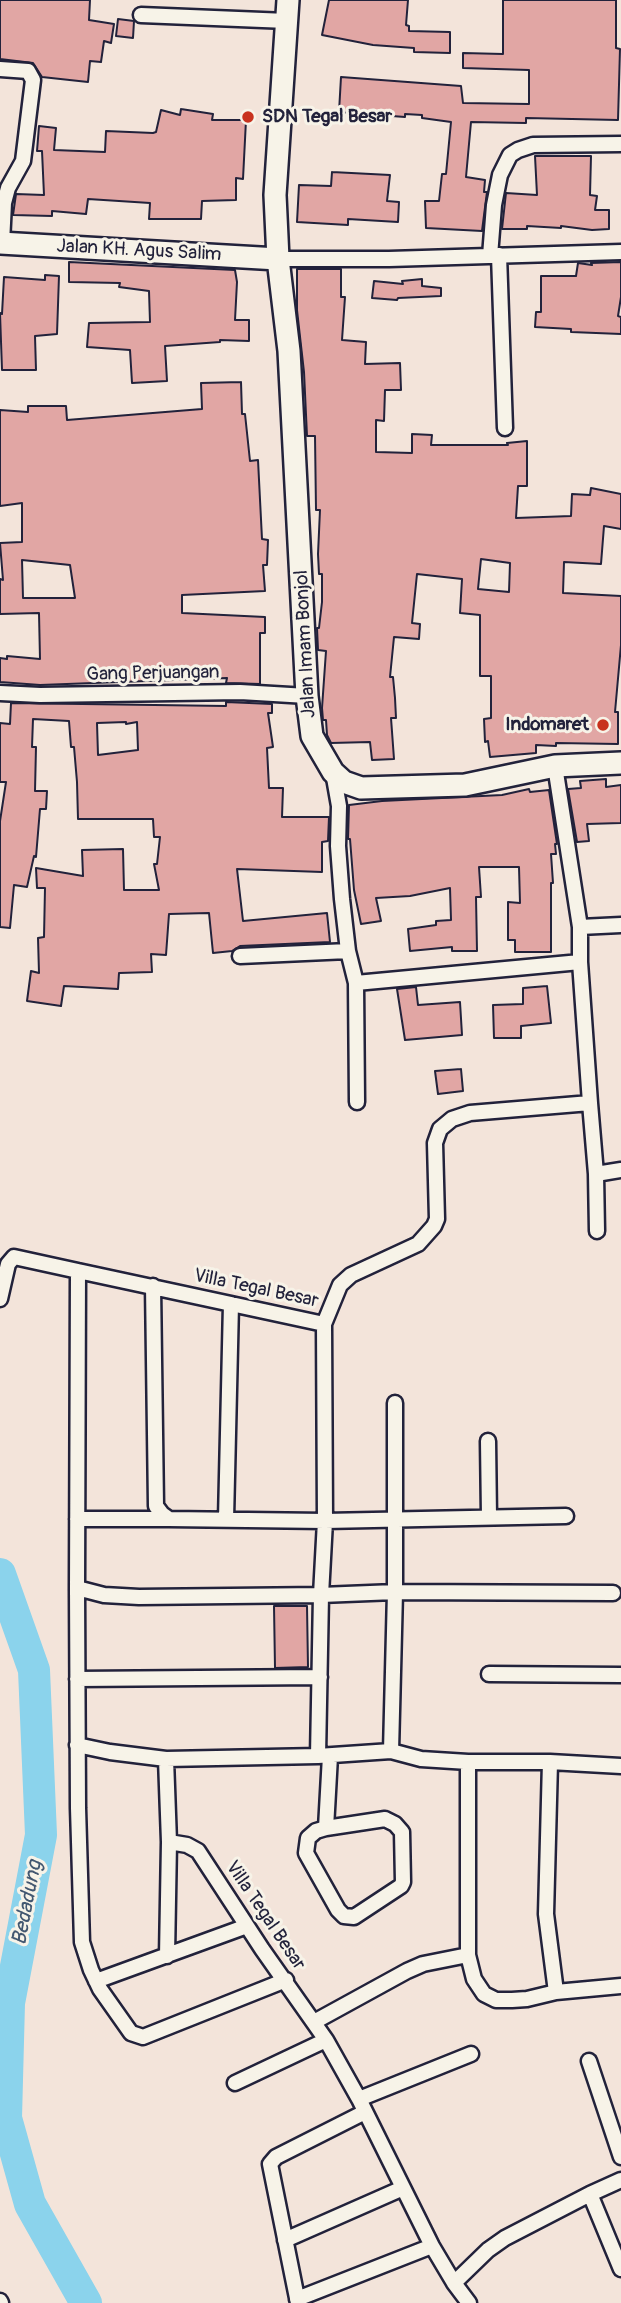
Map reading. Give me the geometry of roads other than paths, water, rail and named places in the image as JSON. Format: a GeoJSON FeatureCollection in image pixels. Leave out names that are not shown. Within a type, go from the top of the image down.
{"type":"FeatureCollection","features":[{"type":"Feature","properties":{"kind":"street"},"geometry":{"type":"LineString","coordinates":[[141,15],[287,11]]}},
{"type":"Feature","properties":{"kind":"street","name":"Jalan Imam Bonjol"},"geometry":{"type":"LineString","coordinates":[[287,11],[275,195],[278,259],[293,419],[307,696],[312,736],[333,772]]}},
{"type":"Feature","properties":{"kind":"street"},"geometry":{"type":"LineString","coordinates":[[0,69],[28,71],[33,80],[23,160],[8,188],[4,203],[1,243]]}},
{"type":"Feature","properties":{"kind":"street"},"geometry":{"type":"LineString","coordinates":[[505,428],[494,256],[496,195],[500,175],[510,155],[533,145],[621,144]]}},
{"type":"Feature","properties":{"kind":"street","name":"Jalan KH. Agus Salim"},"geometry":{"type":"LineString","coordinates":[[1,243],[278,259]]}},
{"type":"Feature","properties":{"kind":"street"},"geometry":{"type":"LineString","coordinates":[[278,259],[389,259],[621,252]]}},
{"type":"Feature","properties":{"kind":"street","name":"Gang Perjuangan"},"geometry":{"type":"LineString","coordinates":[[0,693],[53,695],[240,692],[307,696]]}},
{"type":"Feature","properties":{"kind":"street"},"geometry":{"type":"LineString","coordinates":[[333,772],[344,782],[361,788],[465,785],[555,765],[621,763]]}},
{"type":"Feature","properties":{"kind":"street"},"geometry":{"type":"LineString","coordinates":[[555,765],[580,928],[580,962],[596,1174],[597,1231]]}},
{"type":"Feature","properties":{"kind":"street"},"geometry":{"type":"LineString","coordinates":[[333,772],[339,806],[338,846],[348,951],[356,983],[357,1102]]}},
{"type":"Feature","properties":{"kind":"street"},"geometry":{"type":"LineString","coordinates":[[580,928],[621,925]]}},
{"type":"Feature","properties":{"kind":"street"},"geometry":{"type":"LineString","coordinates":[[240,956],[348,951]]}},
{"type":"Feature","properties":{"kind":"street"},"geometry":{"type":"LineString","coordinates":[[356,983],[580,962]]}},
{"type":"Feature","properties":{"kind":"street","name":"Villa Tegal Besar"},"geometry":{"type":"LineString","coordinates":[[0,1299],[8,1264],[14,1257],[324,1324],[340,1285],[351,1275],[418,1244],[434,1226],[437,1219],[435,1143],[440,1129],[452,1119],[470,1113],[590,1103]]}},
{"type":"Feature","properties":{"kind":"street"},"geometry":{"type":"LineString","coordinates":[[596,1174],[621,1170]]}},
{"type":"Feature","properties":{"kind":"street"},"geometry":{"type":"LineString","coordinates":[[78,1270],[77,1745],[82,1942],[96,1981],[131,2033],[143,2037],[286,1980]]}},
{"type":"Feature","properties":{"kind":"street"},"geometry":{"type":"LineString","coordinates":[[153,1286],[156,1506],[169,1518]]}},
{"type":"Feature","properties":{"kind":"street"},"geometry":{"type":"LineString","coordinates":[[226,1519],[231,1304]]}},
{"type":"Feature","properties":{"kind":"street"},"geometry":{"type":"LineString","coordinates":[[324,1324],[325,1521],[320,1677],[326,1828]]}},
{"type":"Feature","properties":{"kind":"street"},"geometry":{"type":"LineString","coordinates":[[391,1751],[395,1592],[395,1403]]}},
{"type":"Feature","properties":{"kind":"street"},"geometry":{"type":"LineString","coordinates":[[488,1441],[489,1517]]}},
{"type":"Feature","properties":{"kind":"street"},"geometry":{"type":"LineString","coordinates":[[77,1519],[325,1521],[566,1516]]}},
{"type":"Feature","properties":{"kind":"street"},"geometry":{"type":"LineString","coordinates":[[77,1588],[104,1595],[139,1597],[395,1592],[613,1593]]}},
{"type":"Feature","properties":{"kind":"street"},"geometry":{"type":"LineString","coordinates":[[489,1674],[621,1675]]}},
{"type":"Feature","properties":{"kind":"street"},"geometry":{"type":"LineString","coordinates":[[77,1679],[320,1677]]}},
{"type":"Feature","properties":{"kind":"street"},"geometry":{"type":"LineString","coordinates":[[77,1745],[166,1759],[324,1756],[391,1751],[421,1759],[621,1766]]}},
{"type":"Feature","properties":{"kind":"street"},"geometry":{"type":"LineString","coordinates":[[166,1759],[169,1842],[167,1956]]}},
{"type":"Feature","properties":{"kind":"street"},"geometry":{"type":"LineString","coordinates":[[468,1762],[468,1955],[474,1979],[484,1994],[496,2000],[527,1999],[556,1992],[621,1986]]}},
{"type":"Feature","properties":{"kind":"street"},"geometry":{"type":"LineString","coordinates":[[550,1762],[546,1914],[556,1992]]}},
{"type":"Feature","properties":{"kind":"street"},"geometry":{"type":"LineString","coordinates":[[385,1819],[395,1824],[402,1832],[404,1873],[401,1886],[354,1917],[340,1914],[306,1853],[308,1838],[316,1831],[326,1828],[385,1819]]}},
{"type":"Feature","properties":{"kind":"street","name":"Villa Tegal Besar"},"geometry":{"type":"LineString","coordinates":[[169,1842],[187,1845],[198,1851],[326,2040],[362,2105],[432,2246],[454,2284],[469,2303]]}},
{"type":"Feature","properties":{"kind":"street"},"geometry":{"type":"LineString","coordinates":[[96,1981],[247,1926]]}},
{"type":"Feature","properties":{"kind":"street"},"geometry":{"type":"LineString","coordinates":[[314,2022],[423,1964],[468,1955]]}},
{"type":"Feature","properties":{"kind":"street"},"geometry":{"type":"LineString","coordinates":[[234,2083],[326,2040]]}},
{"type":"Feature","properties":{"kind":"street"},"geometry":{"type":"LineString","coordinates":[[432,2246],[298,2301],[270,2164],[276,2157],[362,2105],[471,2054]]}},
{"type":"Feature","properties":{"kind":"street"},"geometry":{"type":"LineString","coordinates":[[589,2062],[621,2157]]}},
{"type":"Feature","properties":{"kind":"street"},"geometry":{"type":"LineString","coordinates":[[454,2284],[488,2249],[505,2238],[621,2180]]}},
{"type":"Feature","properties":{"kind":"street"},"geometry":{"type":"LineString","coordinates":[[285,2240],[403,2188]]}},
{"type":"Feature","properties":{"kind":"street"},"geometry":{"type":"LineString","coordinates":[[590,2194],[621,2269]]}},
{"type":"Feature","properties":{"kind":"waterway","name":"Bedadung"},"geometry":{"type":"LineString","coordinates":[[0,1574],[34,1670],[41,1835],[9,2003],[6,2118],[30,2204],[86,2303]]}},
{"type":"Feature","properties":{"kind":"place","name":"SDN Tegal Besar"},"geometry":{"type":"Point","coordinates":[248,117]}},
{"type":"Feature","properties":{"kind":"place","name":"Indomaret"},"geometry":{"type":"Point","coordinates":[603,725]}}]}
